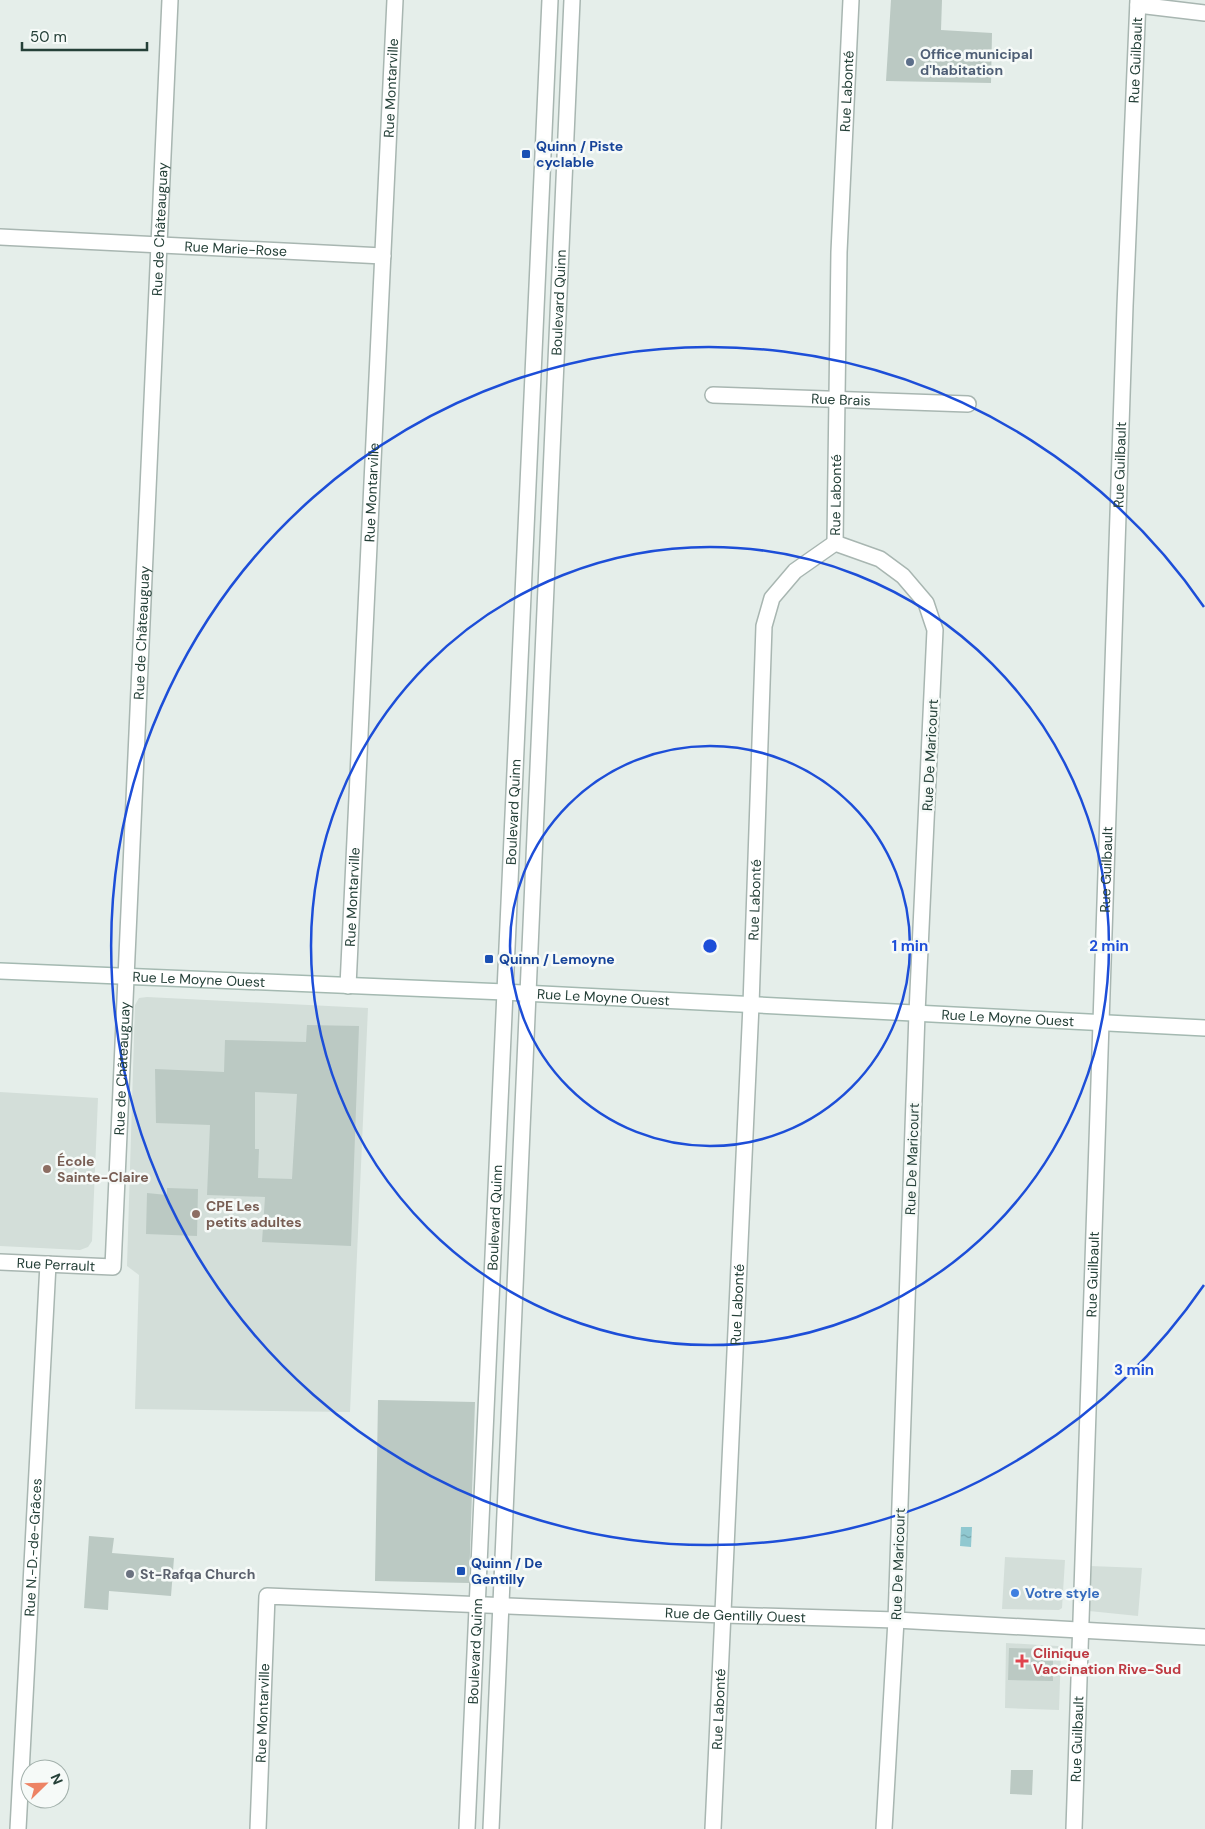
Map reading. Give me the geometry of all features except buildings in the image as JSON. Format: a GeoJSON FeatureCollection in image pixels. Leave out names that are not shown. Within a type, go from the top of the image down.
{"type":"FeatureCollection","features":[{"type":"Feature","properties":{"kind":"street","name":"Rue de Châteauguay"},"geometry":{"type":"LineString","coordinates":[[113,1267],[170,0]]}},
{"type":"Feature","properties":{"kind":"street","name":"Rue Montarville"},"geometry":{"type":"LineString","coordinates":[[348,986],[395,0]]}},
{"type":"Feature","properties":{"kind":"street","name":"Boulevard Quinn"},"geometry":{"type":"LineString","coordinates":[[467,1829],[550,0]]}},
{"type":"Feature","properties":{"kind":"street","name":"Boulevard Quinn"},"geometry":{"type":"LineString","coordinates":[[491,1829],[572,0]]}},
{"type":"Feature","properties":{"kind":"street","name":"Rue Labonté"},"geometry":{"type":"LineString","coordinates":[[713,1829],[751,1005],[764,626],[772,598],[795,571],[835,543],[840,252],[852,0]]}},
{"type":"Feature","properties":{"kind":"street"},"geometry":{"type":"LineString","coordinates":[[1138,2],[1205,13]]}},
{"type":"Feature","properties":{"kind":"street","name":"Rue Guilbault"},"geometry":{"type":"LineString","coordinates":[[1074,1829],[1124,316],[1138,2]]}},
{"type":"Feature","properties":{"kind":"street","name":"Rue Marie-Rose"},"geometry":{"type":"LineString","coordinates":[[0,237],[383,256]]}},
{"type":"Feature","properties":{"kind":"street","name":"Rue Brais"},"geometry":{"type":"LineString","coordinates":[[713,395],[968,404]]}},
{"type":"Feature","properties":{"kind":"street","name":"Rue De Maricourt"},"geometry":{"type":"LineString","coordinates":[[835,543],[880,559],[903,576],[926,603],[936,630],[917,1013],[896,1620],[884,1829]]}},
{"type":"Feature","properties":{"kind":"street"},"geometry":{"type":"LineString","coordinates":[[522,606],[546,607]]}},
{"type":"Feature","properties":{"kind":"street","name":"Rue Le Moyne Ouest"},"geometry":{"type":"LineString","coordinates":[[0,971],[529,993],[1205,1028]]}},
{"type":"Feature","properties":{"kind":"street","name":"Rue Perrault"},"geometry":{"type":"LineString","coordinates":[[0,1262],[113,1267]]}},
{"type":"Feature","properties":{"kind":"street","name":"Rue N.-D.-de-Grâces"},"geometry":{"type":"LineString","coordinates":[[18,1829],[48,1264]]}},
{"type":"Feature","properties":{"kind":"street","name":"Rue Montarville"},"geometry":{"type":"LineString","coordinates":[[258,1829],[267,1596]]}},
{"type":"Feature","properties":{"kind":"street","name":"Rue de Gentilly Ouest"},"geometry":{"type":"LineString","coordinates":[[267,1596],[724,1616],[896,1620],[1081,1628],[1205,1636]]}},
{"type":"Feature","properties":{"kind":"shaded area"},"geometry":{"type":"Polygon","coordinates":[[[139,998],[368,1008],[350,1412],[135,1409],[139,1275],[127,1266],[135,1005],[139,998]]]}},
{"type":"Feature","properties":{"kind":"shaded area","name":"École Sainte-Claire"},"geometry":{"type":"Polygon","coordinates":[[[0,1092],[98,1098],[92,1241],[88,1247],[80,1250],[0,1246],[0,1092]]]}},
{"type":"Feature","properties":{"kind":"shaded area"},"geometry":{"type":"Polygon","coordinates":[[[1005,1557],[1065,1560],[1062,1608],[1059,1610],[1002,1609],[1005,1557]]]}},
{"type":"Feature","properties":{"kind":"shaded area"},"geometry":{"type":"Polygon","coordinates":[[[1090,1566],[1142,1568],[1138,1616],[1089,1611],[1090,1566]]]}},
{"type":"Feature","properties":{"kind":"shaded area"},"geometry":{"type":"Polygon","coordinates":[[[1006,1643],[1058,1646],[1061,1650],[1059,1710],[1005,1708],[1006,1643]]]}},
{"type":"Feature","properties":{"kind":"water"},"geometry":{"type":"Polygon","coordinates":[[[961,1527],[972,1527],[971,1547],[960,1546],[961,1527]]]}},
{"type":"Feature","properties":{"kind":"place","name":"Office municipal d'habitation"},"geometry":{"type":"Point","coordinates":[910,62]}},
{"type":"Feature","properties":{"kind":"place","name":"Quinn / Piste cyclable"},"geometry":{"type":"Point","coordinates":[526,154]}},
{"type":"Feature","properties":{"kind":"place","name":"Quinn / Lemoyne"},"geometry":{"type":"Point","coordinates":[489,959]}},
{"type":"Feature","properties":{"kind":"place","name":"École Sainte-Claire"},"geometry":{"type":"Point","coordinates":[47,1169]}},
{"type":"Feature","properties":{"kind":"place","name":"CPE Les petits adultes"},"geometry":{"type":"Point","coordinates":[196,1214]}},
{"type":"Feature","properties":{"kind":"place","name":"Quinn / De Gentilly"},"geometry":{"type":"Point","coordinates":[461,1571]}},
{"type":"Feature","properties":{"kind":"place","name":"St-Rafqa Church"},"geometry":{"type":"Point","coordinates":[130,1574]}},
{"type":"Feature","properties":{"kind":"place","name":"Votre style"},"geometry":{"type":"Point","coordinates":[1015,1593]}},
{"type":"Feature","properties":{"kind":"place","name":"Clinique Vaccination Rive-Sud"},"geometry":{"type":"Point","coordinates":[1022,1661]}}]}
